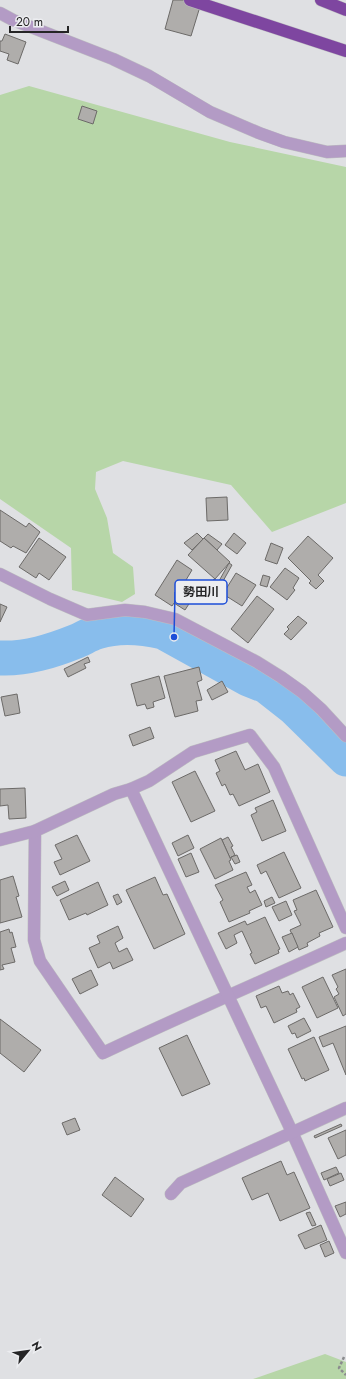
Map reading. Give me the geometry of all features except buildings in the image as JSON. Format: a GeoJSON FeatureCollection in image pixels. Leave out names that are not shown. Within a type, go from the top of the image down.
{"type":"FeatureCollection","features":[{"type":"Feature","properties":{"kind":"highway"},"geometry":{"type":"LineString","coordinates":[[190,0],[326,44],[346,52]]}},
{"type":"Feature","properties":{"kind":"highway"},"geometry":{"type":"LineString","coordinates":[[321,0],[343,8]]}},
{"type":"Feature","properties":{"kind":"street"},"geometry":{"type":"LineString","coordinates":[[0,13],[12,20],[113,59],[149,76],[210,112],[259,133],[307,148],[327,152],[346,151]]}},
{"type":"Feature","properties":{"kind":"street"},"geometry":{"type":"LineString","coordinates":[[0,574],[50,599],[87,614],[125,610],[145,612],[175,619],[257,662],[281,677],[321,708],[346,736]]}},
{"type":"Feature","properties":{"kind":"street"},"geometry":{"type":"LineString","coordinates":[[0,840],[35,831],[114,794],[131,789],[149,781],[193,752],[250,734],[274,767],[346,928]]}},
{"type":"Feature","properties":{"kind":"street"},"geometry":{"type":"LineString","coordinates":[[131,789],[292,1132],[346,1254]]}},
{"type":"Feature","properties":{"kind":"street"},"geometry":{"type":"LineString","coordinates":[[35,831],[34,940],[40,961],[103,1053],[182,1015],[228,996],[346,942]]}},
{"type":"Feature","properties":{"kind":"street"},"geometry":{"type":"LineString","coordinates":[[171,1194],[181,1183],[346,1108]]}},
{"type":"Feature","properties":{"kind":"path"},"geometry":{"type":"LineString","coordinates":[[344,1357],[339,1368],[346,1375]]}},
{"type":"Feature","properties":{"kind":"green space"},"geometry":{"type":"Polygon","coordinates":[[[29,86],[230,142],[346,167],[346,503],[272,532],[231,485],[123,461],[96,472],[95,489],[107,518],[113,553],[133,567],[135,594],[122,602],[72,590],[71,548],[0,499],[0,95],[29,86]]]}},
{"type":"Feature","properties":{"kind":"green space"},"geometry":{"type":"Polygon","coordinates":[[[325,1354],[346,1362],[346,1379],[253,1379],[325,1354]]]}},
{"type":"Feature","properties":{"kind":"waterway"},"geometry":{"type":"LineString","coordinates":[[0,658],[39,654],[68,645],[94,633],[113,628],[138,628],[163,632],[248,679],[266,686],[294,708],[346,759]]}},
{"type":"Feature","properties":{"kind":"place","name":"勢田川"},"geometry":{"type":"Point","coordinates":[174,637]}}]}
